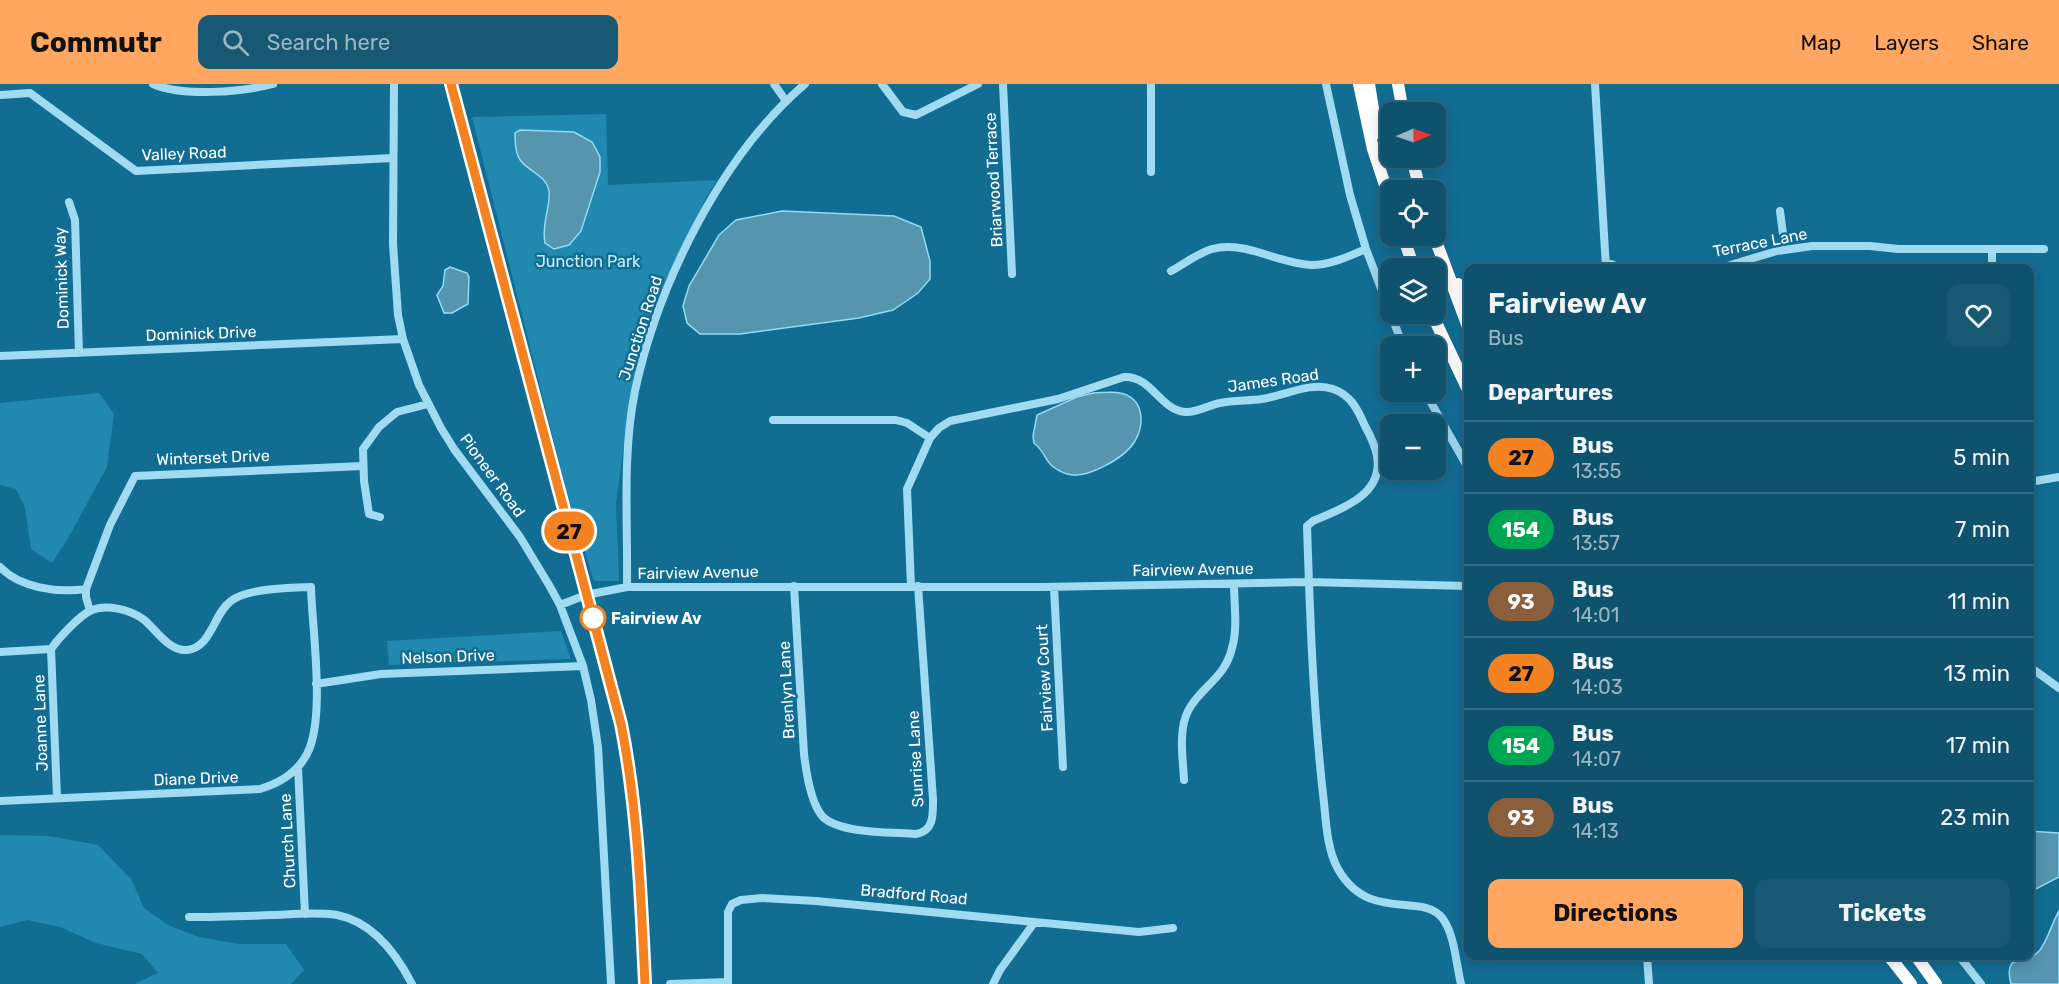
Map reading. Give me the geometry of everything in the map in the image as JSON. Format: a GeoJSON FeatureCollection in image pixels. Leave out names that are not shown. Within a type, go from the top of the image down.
{"type":"FeatureCollection","features":[{"type":"Feature","properties":{"kind":"highway"},"geometry":{"type":"LineString","coordinates":[[1359,84],[1373,149],[1383,180]]}},
{"type":"Feature","properties":{"kind":"highway"},"geometry":{"type":"LineString","coordinates":[[1369,84],[1387,180]]}},
{"type":"Feature","properties":{"kind":"highway"},"geometry":{"type":"LineString","coordinates":[[1398,84],[1401,102]]}},
{"type":"Feature","properties":{"kind":"highway"},"geometry":{"type":"LineString","coordinates":[[1439,246],[1464,316]]}},
{"type":"Feature","properties":{"kind":"highway"},"geometry":{"type":"LineString","coordinates":[[1440,246],[1464,296]]}},
{"type":"Feature","properties":{"kind":"highway"},"geometry":{"type":"LineString","coordinates":[[1437,324],[1464,382]]}},
{"type":"Feature","properties":{"kind":"highway"},"geometry":{"type":"LineString","coordinates":[[1890,960],[1906,984]]}},
{"type":"Feature","properties":{"kind":"highway"},"geometry":{"type":"LineString","coordinates":[[1890,960],[1911,984]]}},
{"type":"Feature","properties":{"kind":"highway"},"geometry":{"type":"LineString","coordinates":[[1919,960],[1936,984]]}},
{"type":"Feature","properties":{"kind":"main road"},"geometry":{"type":"LineString","coordinates":[[451,84],[617,704],[632,788],[637,835],[645,984]]}},
{"type":"Feature","properties":{"kind":"street"},"geometry":{"type":"LineString","coordinates":[[153,84],[183,91],[256,88],[273,84]]}},
{"type":"Feature","properties":{"kind":"street","name":"Pioneer Road"},"geometry":{"type":"LineString","coordinates":[[393,84],[394,282],[403,339],[428,404],[454,448],[520,537],[560,605],[583,666],[598,747],[610,984]]}},
{"type":"Feature","properties":{"kind":"street"},"geometry":{"type":"LineString","coordinates":[[774,84],[786,101]]}},
{"type":"Feature","properties":{"kind":"street","name":"Junction Road"},"geometry":{"type":"LineString","coordinates":[[627,587],[629,449],[635,393],[665,292],[699,222],[723,182],[757,132],[805,84]]}},
{"type":"Feature","properties":{"kind":"street"},"geometry":{"type":"LineString","coordinates":[[882,84],[903,112],[916,116],[978,84]]}},
{"type":"Feature","properties":{"kind":"street","name":"Briarwood Terrace"},"geometry":{"type":"LineString","coordinates":[[1003,84],[1012,273]]}},
{"type":"Feature","properties":{"kind":"street"},"geometry":{"type":"LineString","coordinates":[[1151,84],[1151,172]]}},
{"type":"Feature","properties":{"kind":"street"},"geometry":{"type":"LineString","coordinates":[[1326,84],[1350,195],[1366,249],[1399,336]]}},
{"type":"Feature","properties":{"kind":"street"},"geometry":{"type":"LineString","coordinates":[[1595,84],[1606,264]]}},
{"type":"Feature","properties":{"kind":"street","name":"Valley Road"},"geometry":{"type":"LineString","coordinates":[[0,95],[30,93],[136,171],[393,158]]}},
{"type":"Feature","properties":{"kind":"street","name":"Dominick Way"},"geometry":{"type":"LineString","coordinates":[[69,202],[75,220],[80,353]]}},
{"type":"Feature","properties":{"kind":"street"},"geometry":{"type":"LineString","coordinates":[[1780,211],[1785,250]]}},
{"type":"Feature","properties":{"kind":"street","name":"Terrace Lane"},"geometry":{"type":"LineString","coordinates":[[1738,264],[1785,250],[1812,246],[2044,249]]}},
{"type":"Feature","properties":{"kind":"street"},"geometry":{"type":"LineString","coordinates":[[1171,271],[1210,250],[1222,248],[1246,249],[1311,265],[1333,262],[1366,249]]}},
{"type":"Feature","properties":{"kind":"street"},"geometry":{"type":"LineString","coordinates":[[1992,250],[1992,264]]}},
{"type":"Feature","properties":{"kind":"street","name":"Dominick Drive"},"geometry":{"type":"LineString","coordinates":[[0,356],[403,339]]}},
{"type":"Feature","properties":{"kind":"street","name":"James Road"},"geometry":{"type":"LineString","coordinates":[[930,438],[950,421],[1058,399],[1124,376],[1140,379],[1172,407],[1188,412],[1222,402],[1264,399],[1312,388],[1332,388],[1344,394],[1357,409],[1374,446],[1378,462],[1371,486],[1360,498],[1312,521],[1307,526],[1308,582],[1319,760],[1331,849],[1337,868],[1349,884],[1367,899],[1381,903],[1430,908],[1438,913],[1445,921],[1450,934],[1461,984]]}},
{"type":"Feature","properties":{"kind":"street"},"geometry":{"type":"LineString","coordinates":[[1431,402],[1464,461]]}},
{"type":"Feature","properties":{"kind":"street"},"geometry":{"type":"LineString","coordinates":[[380,516],[369,514],[363,449],[379,427],[397,411],[428,404]]}},
{"type":"Feature","properties":{"kind":"street"},"geometry":{"type":"LineString","coordinates":[[773,420],[896,420],[907,423],[930,438]]}},
{"type":"Feature","properties":{"kind":"street","name":"Sunrise Lane"},"geometry":{"type":"LineString","coordinates":[[812,792],[822,816],[832,823],[870,830],[916,834],[930,827],[933,800],[907,489],[930,438]]}},
{"type":"Feature","properties":{"kind":"street","name":"Winterset Drive"},"geometry":{"type":"LineString","coordinates":[[86,589],[110,525],[135,476],[363,466]]}},
{"type":"Feature","properties":{"kind":"street"},"geometry":{"type":"LineString","coordinates":[[2034,481],[2059,477]]}},
{"type":"Feature","properties":{"kind":"street"},"geometry":{"type":"LineString","coordinates":[[0,567],[8,575],[29,585],[72,591],[86,589],[90,611],[59,638],[51,649],[0,652]]}},
{"type":"Feature","properties":{"kind":"street","name":"Fairview Avenue"},"geometry":{"type":"LineString","coordinates":[[560,605],[586,595],[627,587],[1054,587],[1308,582],[1464,586]]}},
{"type":"Feature","properties":{"kind":"street"},"geometry":{"type":"LineString","coordinates":[[1184,780],[1183,737],[1188,711],[1224,669],[1233,647],[1234,584]]}},
{"type":"Feature","properties":{"kind":"street","name":"Brenlyn Lane"},"geometry":{"type":"LineString","coordinates":[[794,586],[804,754],[812,792]]}},
{"type":"Feature","properties":{"kind":"street","name":"Diane Drive"},"geometry":{"type":"LineString","coordinates":[[0,801],[246,791],[274,784],[287,777],[307,756],[314,735],[316,684],[311,587],[252,592],[237,597],[224,609],[199,646],[183,650],[167,641],[142,619],[129,612],[118,609],[90,611]]}},
{"type":"Feature","properties":{"kind":"street","name":"Fairview Court"},"geometry":{"type":"LineString","coordinates":[[1054,587],[1063,767]]}},
{"type":"Feature","properties":{"kind":"street","name":"Joanne Lane"},"geometry":{"type":"LineString","coordinates":[[51,649],[57,797]]}},
{"type":"Feature","properties":{"kind":"street","name":"Nelson Drive"},"geometry":{"type":"LineString","coordinates":[[316,684],[381,674],[583,666]]}},
{"type":"Feature","properties":{"kind":"street"},"geometry":{"type":"LineString","coordinates":[[2034,670],[2059,688]]}},
{"type":"Feature","properties":{"kind":"street","name":"Church Lane"},"geometry":{"type":"LineString","coordinates":[[298,768],[305,914]]}},
{"type":"Feature","properties":{"kind":"street","name":"Bradford Road"},"geometry":{"type":"LineString","coordinates":[[728,983],[728,912],[732,904],[741,900],[762,898],[816,901],[1139,932],[1173,928]]}},
{"type":"Feature","properties":{"kind":"street"},"geometry":{"type":"LineString","coordinates":[[189,917],[305,914],[337,915],[352,919],[366,927],[394,953],[412,984]]}},
{"type":"Feature","properties":{"kind":"street"},"geometry":{"type":"LineString","coordinates":[[993,984],[1000,970],[1034,923]]}},
{"type":"Feature","properties":{"kind":"street"},"geometry":{"type":"LineString","coordinates":[[1647,960],[1649,984]]}},
{"type":"Feature","properties":{"kind":"street"},"geometry":{"type":"LineString","coordinates":[[1962,960],[1981,984]]}},
{"type":"Feature","properties":{"kind":"street"},"geometry":{"type":"LineString","coordinates":[[670,984],[728,983]]}},
{"type":"Feature","properties":{"kind":"green space","name":"Junction Park"},"geometry":{"type":"Polygon","coordinates":[[[606,114],[608,185],[717,180],[651,311],[629,406],[616,504],[619,581],[593,579],[567,493],[472,117],[606,114]]]}},
{"type":"Feature","properties":{"kind":"green space"},"geometry":{"type":"Polygon","coordinates":[[[99,393],[114,414],[107,467],[52,563],[31,549],[25,508],[16,489],[0,485],[0,403],[99,393]]]}},
{"type":"Feature","properties":{"kind":"green space"},"geometry":{"type":"Polygon","coordinates":[[[561,631],[571,659],[389,665],[387,641],[561,631]]]}},
{"type":"Feature","properties":{"kind":"green space"},"geometry":{"type":"Polygon","coordinates":[[[0,835],[49,836],[98,845],[131,879],[144,908],[168,925],[199,937],[239,944],[286,944],[304,970],[291,984],[134,984],[158,973],[142,954],[96,943],[60,927],[27,920],[0,927],[0,835]]]}},
{"type":"Feature","properties":{"kind":"shaded area"},"geometry":{"type":"Polygon","coordinates":[[[520,130],[574,132],[592,142],[600,157],[600,172],[581,231],[569,245],[554,249],[545,243],[544,229],[549,191],[544,180],[525,165],[518,156],[515,133],[520,130]]]}},
{"type":"Feature","properties":{"kind":"shaded area"},"geometry":{"type":"Polygon","coordinates":[[[782,211],[894,216],[921,227],[930,261],[930,279],[918,293],[893,310],[859,318],[740,334],[700,334],[687,323],[683,306],[689,286],[719,235],[736,220],[782,211]]]}},
{"type":"Feature","properties":{"kind":"shaded area"},"geometry":{"type":"Polygon","coordinates":[[[450,267],[467,273],[469,277],[468,304],[452,313],[444,313],[437,295],[443,286],[445,270],[450,267]]]}},
{"type":"Feature","properties":{"kind":"shaded area"},"geometry":{"type":"Polygon","coordinates":[[[1117,392],[1134,400],[1141,419],[1135,441],[1123,454],[1094,471],[1075,475],[1059,471],[1053,467],[1034,443],[1037,415],[1077,397],[1093,393],[1117,392]]]}},
{"type":"Feature","properties":{"kind":"shaded area"},"geometry":{"type":"Polygon","coordinates":[[[2034,831],[2059,833],[2059,877],[2034,890],[2034,831]]]}},
{"type":"Feature","properties":{"kind":"shaded area"},"geometry":{"type":"Polygon","coordinates":[[[2059,911],[2059,984],[2011,984],[2009,973],[2013,963],[2018,960],[2034,960],[2034,955],[2045,941],[2059,911]]]}},
{"type":"Feature","properties":{"kind":"bus line","name":"27"},"geometry":{"type":"LineString","coordinates":[[451,84],[621,724],[637,835],[645,984]]}},
{"type":"Feature","properties":{"kind":"place","name":"Fairview Av"},"geometry":{"type":"Point","coordinates":[593,618]}}]}
